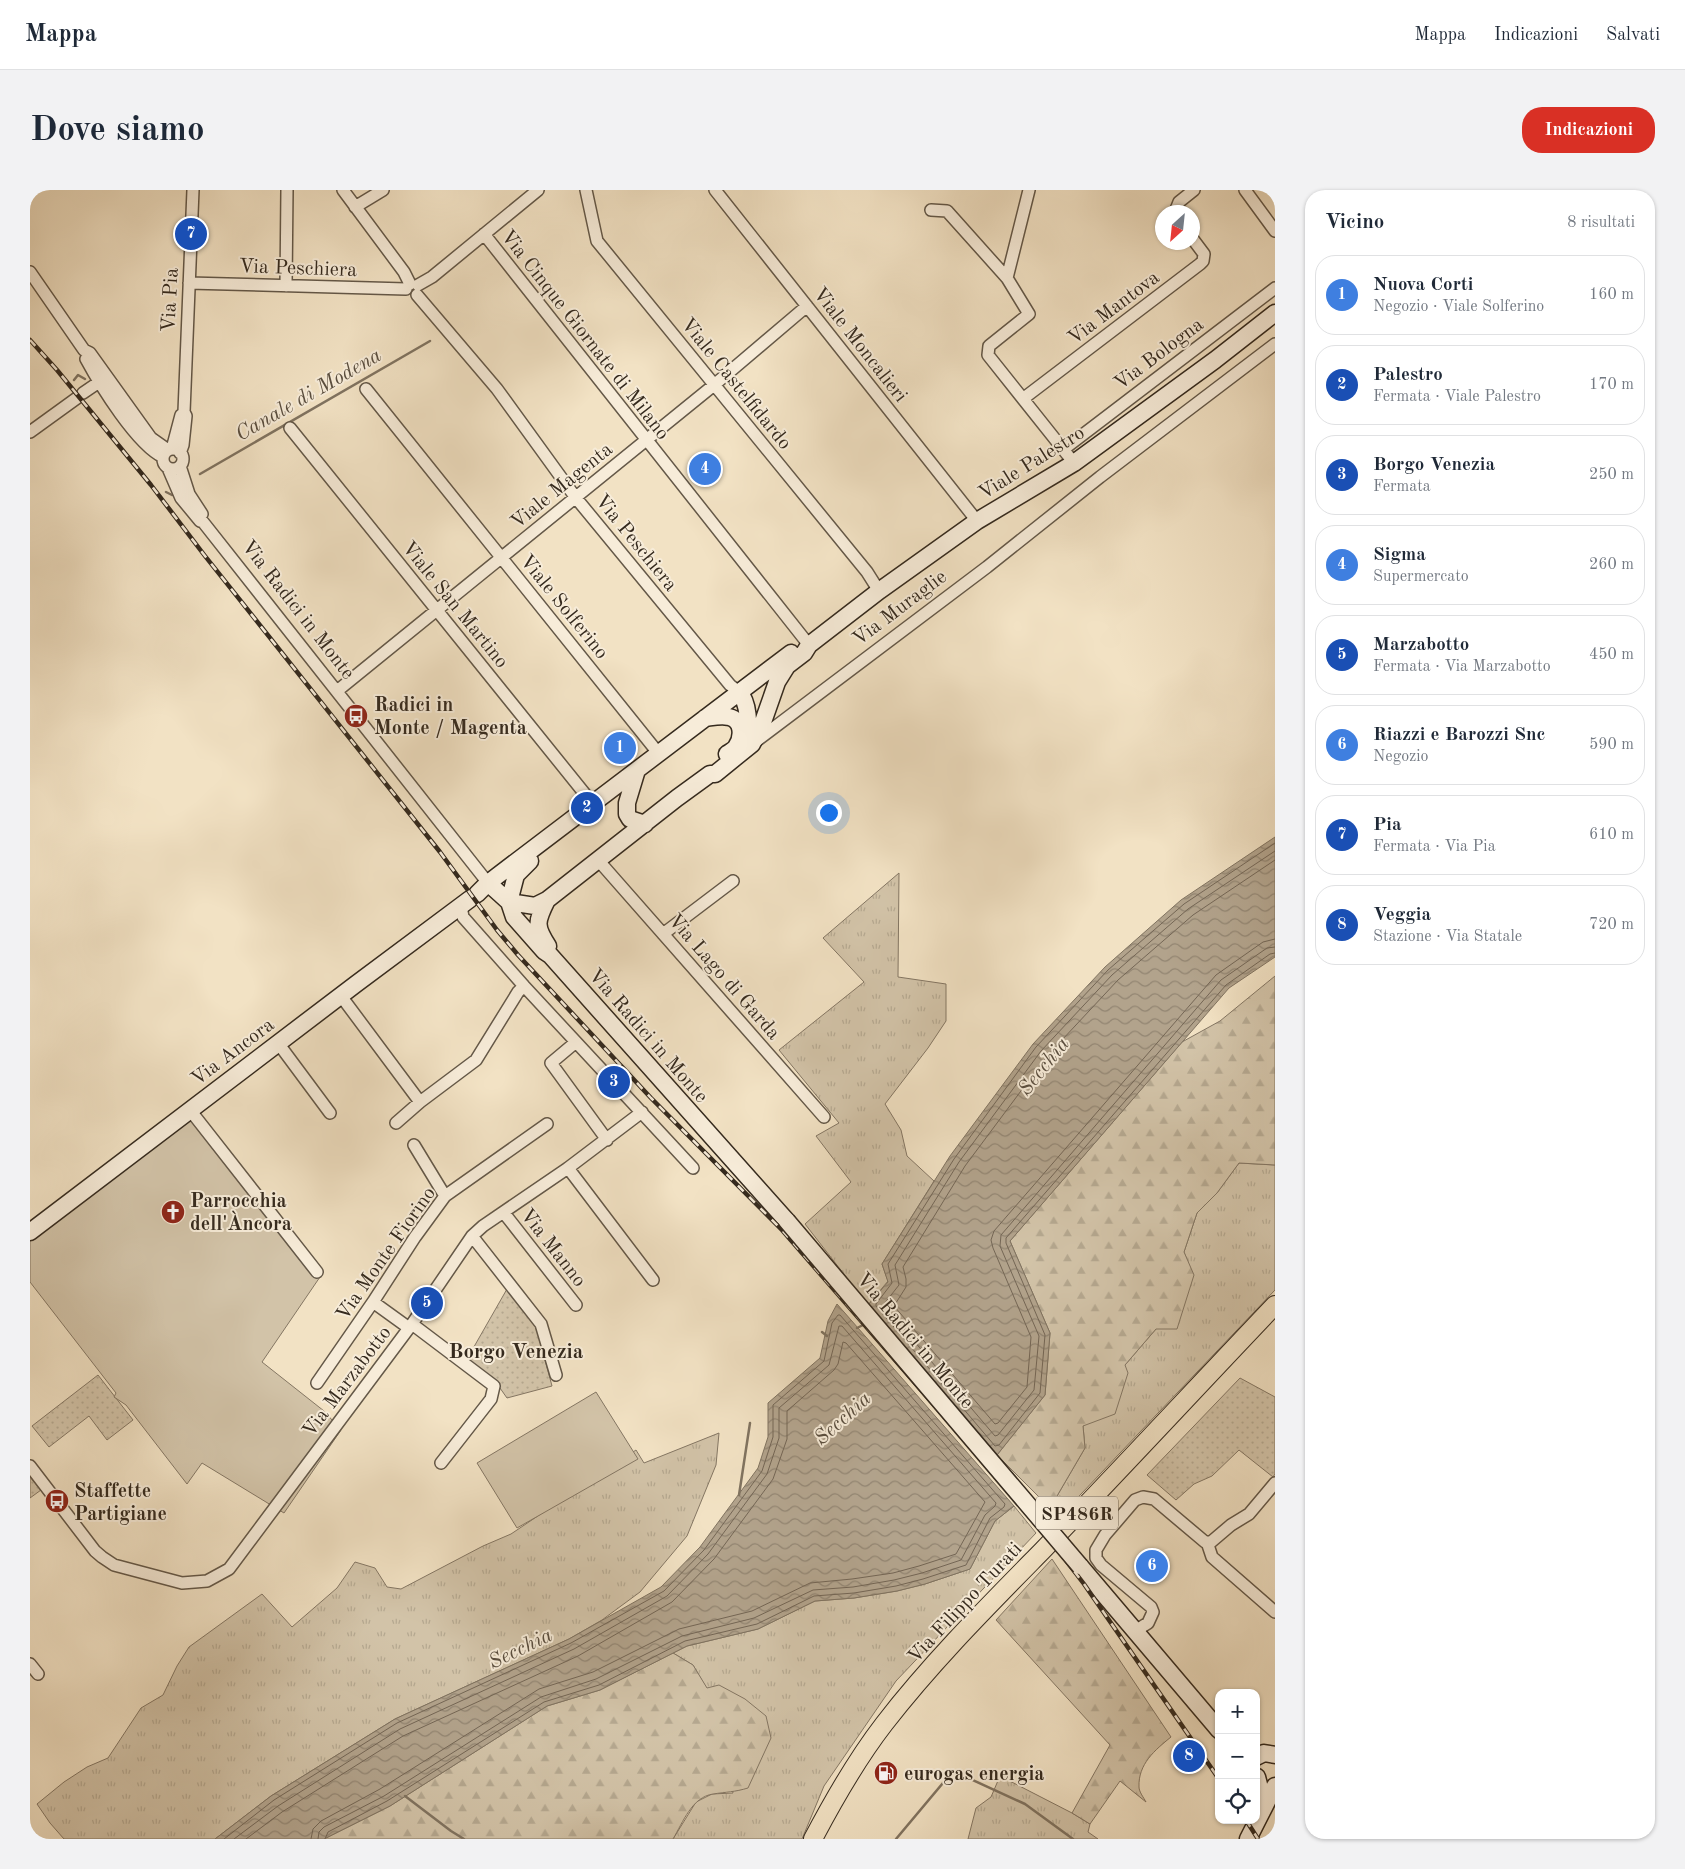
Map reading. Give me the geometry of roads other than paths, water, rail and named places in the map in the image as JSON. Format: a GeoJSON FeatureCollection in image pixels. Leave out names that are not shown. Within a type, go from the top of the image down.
{"type":"FeatureCollection","features":[{"type":"Feature","properties":{"kind":"main road","name":"Viale Palestro"},"geometry":{"type":"LineString","coordinates":[[752,744],[763,722],[777,682],[787,666],[804,653],[809,645],[879,591],[977,521],[1074,463],[1215,360],[1275,312]]}},
{"type":"Feature","properties":{"kind":"main road","name":"Viale Palestro"},"geometry":{"type":"LineString","coordinates":[[474,896],[798,647],[809,645]]}},
{"type":"Feature","properties":{"kind":"main road"},"geometry":{"type":"LineString","coordinates":[[710,774],[740,749],[747,738],[747,713],[739,692]]}},
{"type":"Feature","properties":{"kind":"main road"},"geometry":{"type":"LineString","coordinates":[[677,798],[680,790],[736,747],[740,739],[741,728],[738,722],[730,717],[705,718]]}},
{"type":"Feature","properties":{"kind":"main road","name":"Via Muraglie"},"geometry":{"type":"LineString","coordinates":[[509,902],[536,906],[547,900],[677,798],[710,774],[716,774],[752,744]]}},
{"type":"Feature","properties":{"kind":"main road"},"geometry":{"type":"LineString","coordinates":[[637,770],[626,808],[630,819],[645,824]]}},
{"type":"Feature","properties":{"kind":"main road"},"geometry":{"type":"LineString","coordinates":[[509,902],[516,875],[546,849],[558,830]]}},
{"type":"Feature","properties":{"kind":"main road","name":"Via Radici in Monte"},"geometry":{"type":"LineString","coordinates":[[474,896],[509,902],[514,917],[787,1221],[1215,1725]]}},
{"type":"Feature","properties":{"kind":"main road","name":"Via Ancora"},"geometry":{"type":"LineString","coordinates":[[30,1232],[474,896]]}},
{"type":"Feature","properties":{"kind":"main road"},"geometry":{"type":"LineString","coordinates":[[547,900],[540,914],[538,930],[549,948],[550,955]]}},
{"type":"Feature","properties":{"kind":"main road","name":"Via Filippo Turati"},"geometry":{"type":"LineString","coordinates":[[813,1839],[844,1782],[883,1725],[959,1635],[1042,1551],[1275,1305]]}},
{"type":"Feature","properties":{"kind":"main road"},"geometry":{"type":"LineString","coordinates":[[1260,1778],[1266,1781],[1275,1778]]}},
{"type":"Feature","properties":{"kind":"main road"},"geometry":{"type":"LineString","coordinates":[[1260,1817],[1275,1786]]}},
{"type":"Feature","properties":{"kind":"main road"},"geometry":{"type":"LineString","coordinates":[[1260,1788],[1262,1796],[1260,1817]]}},
{"type":"Feature","properties":{"kind":"main road"},"geometry":{"type":"LineString","coordinates":[[1248,1839],[1256,1824]]}},
{"type":"Feature","properties":{"kind":"street","name":"Via Pia"},"geometry":{"type":"LineString","coordinates":[[171,452],[180,416],[184,412],[193,190]]}},
{"type":"Feature","properties":{"kind":"street"},"geometry":{"type":"LineString","coordinates":[[286,286],[288,190]]}},
{"type":"Feature","properties":{"kind":"street"},"geometry":{"type":"LineString","coordinates":[[343,190],[404,272],[413,288],[432,277],[538,190]]}},
{"type":"Feature","properties":{"kind":"street"},"geometry":{"type":"LineString","coordinates":[[355,207],[383,190]]}},
{"type":"Feature","properties":{"kind":"street","name":"Viale Castelfidardo"},"geometry":{"type":"LineString","coordinates":[[586,190],[597,241],[867,572],[879,591]]}},
{"type":"Feature","properties":{"kind":"street","name":"Viale Moncalieri"},"geometry":{"type":"LineString","coordinates":[[715,190],[977,521]]}},
{"type":"Feature","properties":{"kind":"street"},"geometry":{"type":"LineString","coordinates":[[1007,278],[1028,190]]}},
{"type":"Feature","properties":{"kind":"street"},"geometry":{"type":"LineString","coordinates":[[1178,205],[1179,202],[1194,190]]}},
{"type":"Feature","properties":{"kind":"street"},"geometry":{"type":"LineString","coordinates":[[1245,190],[1275,230]]}},
{"type":"Feature","properties":{"kind":"street"},"geometry":{"type":"LineString","coordinates":[[931,210],[947,212],[1007,278],[1029,314],[990,346],[988,354],[1074,463]]}},
{"type":"Feature","properties":{"kind":"street","name":"Via Cinque Giornate di Milano"},"geometry":{"type":"LineString","coordinates":[[484,234],[809,645]]}},
{"type":"Feature","properties":{"kind":"street","name":"Via Mantova"},"geometry":{"type":"LineString","coordinates":[[1024,398],[1200,264],[1203,261],[1204,254],[1200,249]]}},
{"type":"Feature","properties":{"kind":"street","name":"Via Radici in Monte"},"geometry":{"type":"LineString","coordinates":[[30,272],[84,350],[86,358],[103,379],[133,430],[155,453],[171,452],[183,459],[180,466],[189,494],[204,518],[203,522]]}},
{"type":"Feature","properties":{"kind":"street","name":"Via Peschiera"},"geometry":{"type":"LineString","coordinates":[[189,283],[413,288],[497,389],[576,498],[730,685],[739,692]]}},
{"type":"Feature","properties":{"kind":"street","name":"Via Bologna"},"geometry":{"type":"LineString","coordinates":[[1064,449],[1275,288]]}},
{"type":"Feature","properties":{"kind":"street","name":"Viale Magenta"},"geometry":{"type":"LineString","coordinates":[[337,691],[714,385],[807,306]]}},
{"type":"Feature","properties":{"kind":"street","name":"Via Muraglie"},"geometry":{"type":"LineString","coordinates":[[752,744],[987,568],[1116,465],[1275,344]]}},
{"type":"Feature","properties":{"kind":"street"},"geometry":{"type":"LineString","coordinates":[[30,432],[103,379]]}},
{"type":"Feature","properties":{"kind":"street","name":"Viale Solferino"},"geometry":{"type":"LineString","coordinates":[[366,389],[502,556],[659,754]]}},
{"type":"Feature","properties":{"kind":"street","name":"Viale San Martino"},"geometry":{"type":"LineString","coordinates":[[290,428],[593,804]]}},
{"type":"Feature","properties":{"kind":"street","name":"Via Radici in Monte"},"geometry":{"type":"LineString","coordinates":[[171,452],[163,463],[168,468],[181,498],[200,521],[203,522],[337,691],[474,896]]}},
{"type":"Feature","properties":{"kind":"street"},"geometry":{"type":"LineString","coordinates":[[168,468],[175,469],[180,466]]}},
{"type":"Feature","properties":{"kind":"street","name":"Via Lago di Garda"},"geometry":{"type":"LineString","coordinates":[[598,860],[824,1117]]}},
{"type":"Feature","properties":{"kind":"street"},"geometry":{"type":"LineString","coordinates":[[664,934],[733,881]]}},
{"type":"Feature","properties":{"kind":"street"},"geometry":{"type":"LineString","coordinates":[[396,1123],[420,1102],[476,1060],[518,992],[524,986],[525,981],[474,896]]}},
{"type":"Feature","properties":{"kind":"street"},"geometry":{"type":"LineString","coordinates":[[524,986],[693,1168]]}},
{"type":"Feature","properties":{"kind":"street"},"geometry":{"type":"LineString","coordinates":[[341,996],[420,1102]]}},
{"type":"Feature","properties":{"kind":"street"},"geometry":{"type":"LineString","coordinates":[[576,1042],[551,1062],[607,1140]]}},
{"type":"Feature","properties":{"kind":"street"},"geometry":{"type":"LineString","coordinates":[[278,1043],[330,1112]]}},
{"type":"Feature","properties":{"kind":"street"},"geometry":{"type":"LineString","coordinates":[[190,1110],[317,1272]]}},
{"type":"Feature","properties":{"kind":"street","name":"Via Marzabotto"},"geometry":{"type":"LineString","coordinates":[[30,1466],[102,1558],[114,1564],[182,1583],[207,1581],[229,1569],[410,1326],[472,1236],[483,1226],[607,1140],[642,1112]]}},
{"type":"Feature","properties":{"kind":"street","name":"Via Monte Fiorino"},"geometry":{"type":"LineString","coordinates":[[318,1383],[415,1237],[445,1196],[547,1124]]}},
{"type":"Feature","properties":{"kind":"street"},"geometry":{"type":"LineString","coordinates":[[414,1145],[445,1196]]}},
{"type":"Feature","properties":{"kind":"street"},"geometry":{"type":"LineString","coordinates":[[568,1168],[653,1280]]}},
{"type":"Feature","properties":{"kind":"street","name":"Via Manno"},"geometry":{"type":"LineString","coordinates":[[504,1213],[576,1304]]}},
{"type":"Feature","properties":{"kind":"street"},"geometry":{"type":"LineString","coordinates":[[472,1236],[541,1324],[556,1376]]}},
{"type":"Feature","properties":{"kind":"street"},"geometry":{"type":"LineString","coordinates":[[373,1302],[494,1386],[491,1399],[440,1463]]}},
{"type":"Feature","properties":{"kind":"street"},"geometry":{"type":"LineString","coordinates":[[1135,1631],[1148,1623],[1153,1612],[1151,1607],[1101,1565],[1096,1558],[1096,1550],[1105,1536],[1135,1500],[1143,1497],[1154,1499],[1205,1542],[1212,1542],[1230,1525],[1249,1514],[1275,1483]]}},
{"type":"Feature","properties":{"kind":"street"},"geometry":{"type":"LineString","coordinates":[[1207,1542],[1212,1557],[1275,1612]]}},
{"type":"Feature","properties":{"kind":"street"},"geometry":{"type":"LineString","coordinates":[[30,1664],[38,1674]]}},
{"type":"Feature","properties":{"kind":"water","name":"Secchia"},"geometry":{"type":"Polygon","coordinates":[[[1275,837],[1275,957],[1229,988],[1010,1241],[1050,1333],[1045,1395],[997,1455],[868,1305],[888,1282],[882,1264],[950,1156],[1033,1044],[1105,967],[1181,900],[1275,837]]]}},
{"type":"Feature","properties":{"kind":"water","name":"Secchia"},"geometry":{"type":"Polygon","coordinates":[[[837,1304],[1014,1506],[995,1521],[970,1569],[897,1591],[854,1598],[815,1601],[758,1629],[687,1646],[600,1690],[547,1706],[390,1806],[324,1839],[215,1839],[271,1796],[395,1719],[569,1639],[661,1587],[700,1547],[758,1468],[768,1437],[768,1403],[820,1358],[828,1321],[837,1304]]]}},
{"type":"Feature","properties":{"kind":"waterway","name":"Canale di Modena"},"geometry":{"type":"LineString","coordinates":[[200,474],[430,341]]}},
{"type":"Feature","properties":{"kind":"waterway","name":"Canale di Modena"},"geometry":{"type":"LineString","coordinates":[[74,380],[78,375],[85,379]]}},
{"type":"Feature","properties":{"kind":"waterway","name":"Canale di Modena"},"geometry":{"type":"LineString","coordinates":[[166,492],[172,495]]}},
{"type":"Feature","properties":{"kind":"waterway"},"geometry":{"type":"LineString","coordinates":[[857,1328],[867,1323]]}},
{"type":"Feature","properties":{"kind":"waterway"},"geometry":{"type":"LineString","coordinates":[[822,1332],[827,1336]]}},
{"type":"Feature","properties":{"kind":"waterway"},"geometry":{"type":"LineString","coordinates":[[739,1495],[750,1423]]}},
{"type":"Feature","properties":{"kind":"waterway"},"geometry":{"type":"LineString","coordinates":[[896,1839],[953,1771],[1025,1804],[1073,1839]]}},
{"type":"Feature","properties":{"kind":"waterway"},"geometry":{"type":"LineString","coordinates":[[405,1796],[464,1839]]}},
{"type":"Feature","properties":{"kind":"railway"},"geometry":{"type":"LineString","coordinates":[[30,340],[57,370],[151,485],[205,556],[440,852],[497,930],[518,955],[651,1098],[782,1230],[1041,1528],[1084,1584],[1215,1773]]}},
{"type":"Feature","properties":{"kind":"railway"},"geometry":{"type":"LineString","coordinates":[[1249,1824],[1258,1839]]}},
{"type":"Feature","properties":{"kind":"place","name":"Pia"},"geometry":{"type":"Point","coordinates":[191,234]}},
{"type":"Feature","properties":{"kind":"place","name":"Sigma"},"geometry":{"type":"Point","coordinates":[705,469]}},
{"type":"Feature","properties":{"kind":"place","name":"Radici in Monte / Magenta"},"geometry":{"type":"Point","coordinates":[356,716]}},
{"type":"Feature","properties":{"kind":"place","name":"Nuova Corti"},"geometry":{"type":"Point","coordinates":[620,748]}},
{"type":"Feature","properties":{"kind":"place","name":"Palestro"},"geometry":{"type":"Point","coordinates":[587,808]}},
{"type":"Feature","properties":{"kind":"place","name":"Borgo Venezia"},"geometry":{"type":"Point","coordinates":[614,1082]}},
{"type":"Feature","properties":{"kind":"place","name":"Parrocchia dell'Àncora"},"geometry":{"type":"Point","coordinates":[173,1212]}},
{"type":"Feature","properties":{"kind":"place","name":"Marzabotto"},"geometry":{"type":"Point","coordinates":[427,1303]}},
{"type":"Feature","properties":{"kind":"place","name":"Staffette Partigiane"},"geometry":{"type":"Point","coordinates":[57,1501]}},
{"type":"Feature","properties":{"kind":"place","name":"Riazzi e Barozzi Snc"},"geometry":{"type":"Point","coordinates":[1152,1566]}},
{"type":"Feature","properties":{"kind":"place","name":"Veggia"},"geometry":{"type":"Point","coordinates":[1189,1756]}},
{"type":"Feature","properties":{"kind":"place","name":"eurogas energia"},"geometry":{"type":"Point","coordinates":[886,1773]}},
{"type":"Feature","properties":{"kind":"district","name":"Borgo Venezia"},"geometry":{"type":"Point","coordinates":[516,1351]}}]}
